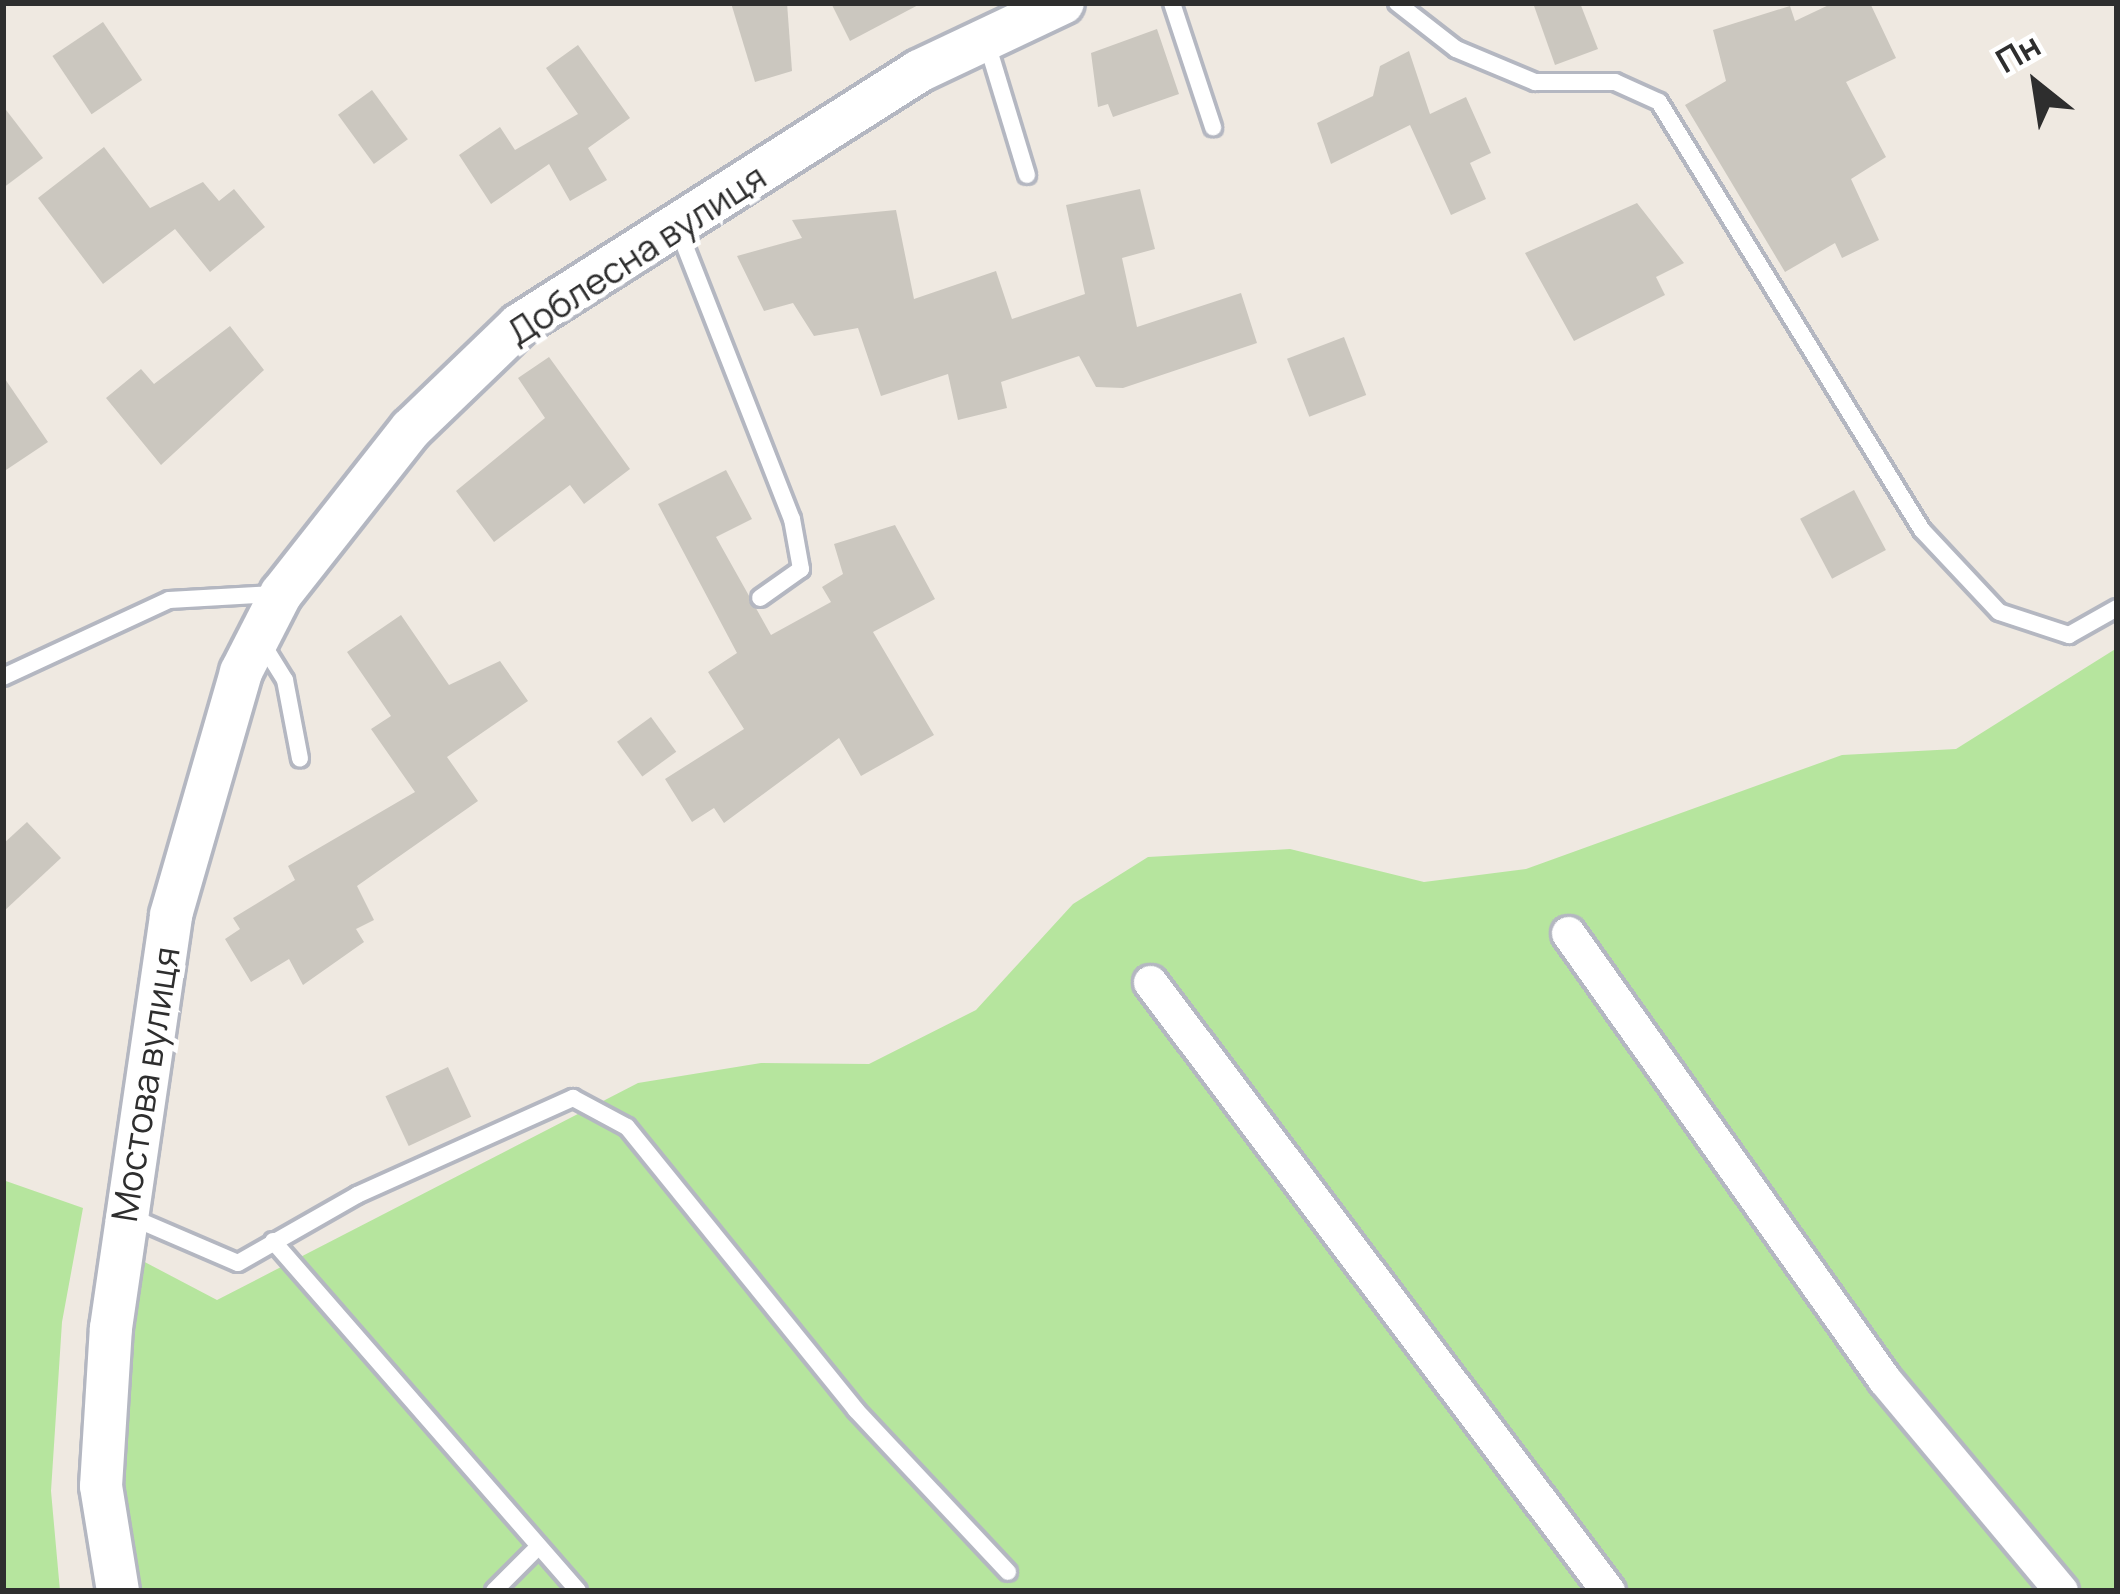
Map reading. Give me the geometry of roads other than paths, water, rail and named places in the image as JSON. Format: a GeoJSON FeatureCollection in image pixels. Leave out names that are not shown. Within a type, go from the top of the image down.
{"type":"FeatureCollection","features":[{"type":"Feature","properties":{"kind":"street","name":"Доблесна вулиця"},"geometry":{"type":"LineString","coordinates":[[281,594],[411,429],[519,325],[986,39],[1063,3]]}},
{"type":"Feature","properties":{"kind":"street","name":"Мостова вулиця"},"geometry":{"type":"LineString","coordinates":[[118,1591],[100,1486],[124,1214],[171,915],[259,637],[281,594]]}},
{"type":"Feature","properties":{"kind":"street"},"geometry":{"type":"LineString","coordinates":[[1568,933],[1884,1379],[2061,1591]]}},
{"type":"Feature","properties":{"kind":"street"},"geometry":{"type":"LineString","coordinates":[[1150,982],[1608,1591]]}},
{"type":"Feature","properties":{"kind":"lane"},"geometry":{"type":"LineString","coordinates":[[1172,3],[1213,127]]}},
{"type":"Feature","properties":{"kind":"lane"},"geometry":{"type":"LineString","coordinates":[[1397,3],[1456,49],[1535,82],[1615,82],[1659,103],[1922,530],[1999,612],[2069,635],[2117,608]]}},
{"type":"Feature","properties":{"kind":"lane"},"geometry":{"type":"LineString","coordinates":[[986,39],[1027,176]]}},
{"type":"Feature","properties":{"kind":"lane"},"geometry":{"type":"LineString","coordinates":[[677,225],[793,519],[800,569],[760,598]]}},
{"type":"Feature","properties":{"kind":"lane"},"geometry":{"type":"LineString","coordinates":[[3,677],[169,600],[281,594]]}},
{"type":"Feature","properties":{"kind":"lane"},"geometry":{"type":"LineString","coordinates":[[259,637],[285,680],[300,759]]}},
{"type":"Feature","properties":{"kind":"lane"},"geometry":{"type":"LineString","coordinates":[[124,1214],[238,1263],[273,1241],[573,1098],[627,1127],[856,1410],[1008,1572]]}},
{"type":"Feature","properties":{"kind":"lane"},"geometry":{"type":"LineString","coordinates":[[273,1241],[533,1552],[578,1591]]}},
{"type":"Feature","properties":{"kind":"lane"},"geometry":{"type":"LineString","coordinates":[[494,1591],[533,1552]]}}]}
